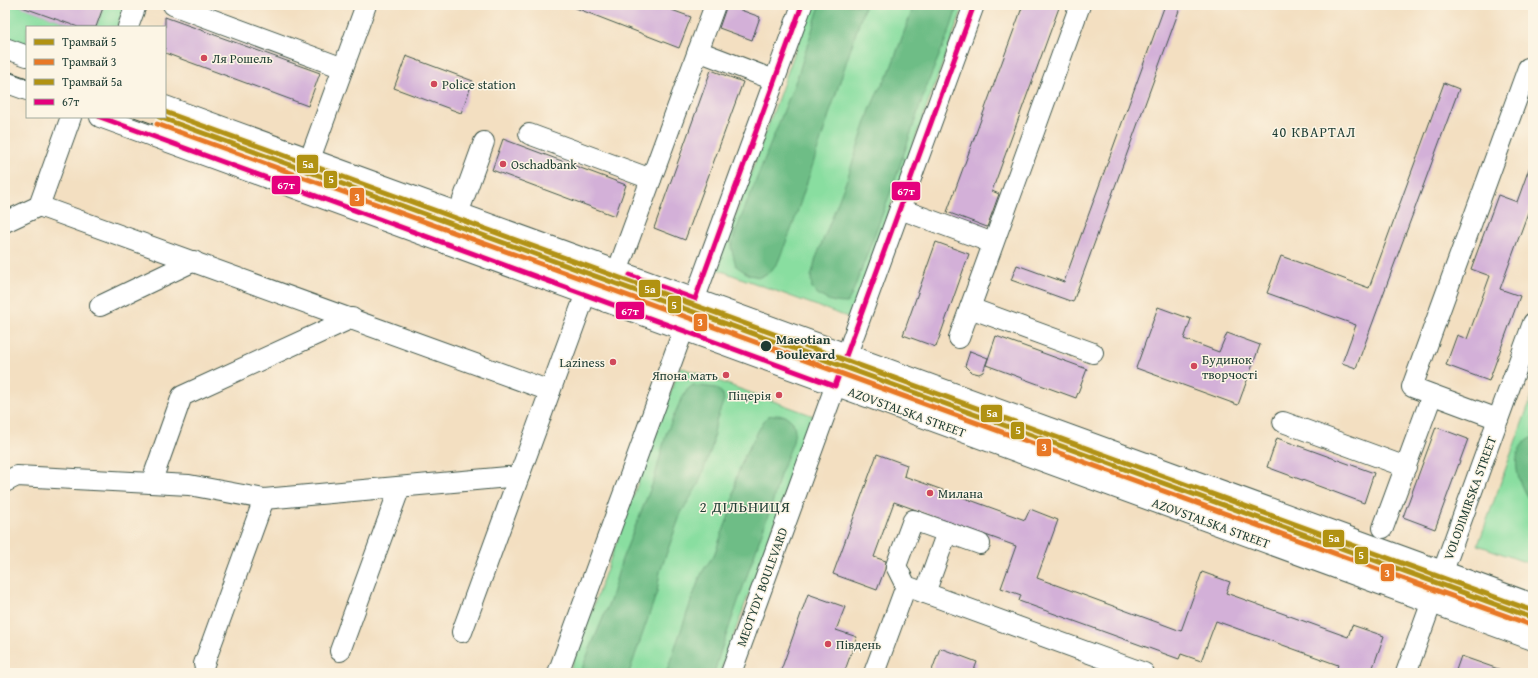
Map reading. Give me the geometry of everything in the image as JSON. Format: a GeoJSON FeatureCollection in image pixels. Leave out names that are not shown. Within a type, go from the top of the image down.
{"type":"FeatureCollection","features":[{"type":"Feature","properties":{"kind":"street"},"geometry":{"type":"LineString","coordinates":[[128,26],[136,5]]}},
{"type":"Feature","properties":{"kind":"street"},"geometry":{"type":"LineString","coordinates":[[173,5],[343,68]]}},
{"type":"Feature","properties":{"kind":"street"},"geometry":{"type":"LineString","coordinates":[[298,190],[366,5]]}},
{"type":"Feature","properties":{"kind":"street"},"geometry":{"type":"LineString","coordinates":[[558,673],[802,5]]}},
{"type":"Feature","properties":{"kind":"street","name":"MEOTYDY BOULEVARD"},"geometry":{"type":"LineString","coordinates":[[731,673],[974,5]]}},
{"type":"Feature","properties":{"kind":"street"},"geometry":{"type":"LineString","coordinates":[[959,338],[1080,5]]}},
{"type":"Feature","properties":{"kind":"street"},"geometry":{"type":"LineString","coordinates":[[606,302],[698,51],[709,7]]}},
{"type":"Feature","properties":{"kind":"street"},"geometry":{"type":"LineString","coordinates":[[5,48],[26,56]]}},
{"type":"Feature","properties":{"kind":"street"},"geometry":{"type":"LineString","coordinates":[[698,51],[774,80]]}},
{"type":"Feature","properties":{"kind":"street"},"geometry":{"type":"LineString","coordinates":[[1498,419],[1412,387],[1528,68],[1533,70]]}},
{"type":"Feature","properties":{"kind":"street"},"geometry":{"type":"LineString","coordinates":[[5,82],[26,90]]}},
{"type":"Feature","properties":{"kind":"street"},"geometry":{"type":"LineString","coordinates":[[166,106],[1533,604]]}},
{"type":"Feature","properties":{"kind":"street"},"geometry":{"type":"LineString","coordinates":[[5,222],[39,206],[71,118]]}},
{"type":"Feature","properties":{"kind":"street","name":"AZOVSTALSKA STREET"},"geometry":{"type":"LineString","coordinates":[[103,118],[1533,640]]}},
{"type":"Feature","properties":{"kind":"street"},"geometry":{"type":"LineString","coordinates":[[528,134],[651,179]]}},
{"type":"Feature","properties":{"kind":"street"},"geometry":{"type":"LineString","coordinates":[[447,244],[484,142]]}},
{"type":"Feature","properties":{"kind":"street"},"geometry":{"type":"LineString","coordinates":[[39,206],[352,318],[550,391]]}},
{"type":"Feature","properties":{"kind":"street"},"geometry":{"type":"LineString","coordinates":[[900,209],[993,243]]}},
{"type":"Feature","properties":{"kind":"street"},"geometry":{"type":"LineString","coordinates":[[100,306],[194,262]]}},
{"type":"Feature","properties":{"kind":"street"},"geometry":{"type":"LineString","coordinates":[[462,632],[597,263]]}},
{"type":"Feature","properties":{"kind":"street"},"geometry":{"type":"LineString","coordinates":[[970,308],[1093,353]]}},
{"type":"Feature","properties":{"kind":"street"},"geometry":{"type":"LineString","coordinates":[[151,483],[182,396],[352,318]]}},
{"type":"Feature","properties":{"kind":"street","name":"VOLODIMIRSKA STREET"},"geometry":{"type":"LineString","coordinates":[[1406,673],[1533,323]]}},
{"type":"Feature","properties":{"kind":"street"},"geometry":{"type":"LineString","coordinates":[[1383,528],[1432,395]]}},
{"type":"Feature","properties":{"kind":"street"},"geometry":{"type":"LineString","coordinates":[[1283,422],[1406,467]]}},
{"type":"Feature","properties":{"kind":"street"},"geometry":{"type":"LineString","coordinates":[[5,482],[17,476],[189,485],[264,499],[520,476]]}},
{"type":"Feature","properties":{"kind":"street"},"geometry":{"type":"LineString","coordinates":[[340,651],[400,487]]}},
{"type":"Feature","properties":{"kind":"street"},"geometry":{"type":"LineString","coordinates":[[204,664],[264,499]]}},
{"type":"Feature","properties":{"kind":"street"},"geometry":{"type":"LineString","coordinates":[[980,544],[913,520],[896,566],[906,586],[1144,673]]}},
{"type":"Feature","properties":{"kind":"street"},"geometry":{"type":"LineString","coordinates":[[925,593],[947,532]]}},
{"type":"Feature","properties":{"kind":"street"},"geometry":{"type":"LineString","coordinates":[[874,673],[906,586]]}},
{"type":"Feature","properties":{"kind":"green space"},"geometry":{"type":"Polygon","coordinates":[[[5,5],[18,5],[75,26],[26,26],[26,45],[5,37],[5,5]]]}},
{"type":"Feature","properties":{"kind":"green space"},"geometry":{"type":"Polygon","coordinates":[[[104,5],[125,5],[117,26],[96,26],[104,5]]]}},
{"type":"Feature","properties":{"kind":"green space"},"geometry":{"type":"Polygon","coordinates":[[[812,5],[964,5],[850,318],[716,269],[812,5]]]}},
{"type":"Feature","properties":{"kind":"green space"},"geometry":{"type":"Polygon","coordinates":[[[820,5],[865,5],[793,225],[778,262],[770,272],[760,277],[749,275],[736,266],[731,247],[735,233],[798,75],[820,5]]]}},
{"type":"Feature","properties":{"kind":"green space"},"geometry":{"type":"Polygon","coordinates":[[[914,5],[958,5],[951,27],[927,85],[893,186],[852,294],[847,303],[832,301],[824,298],[812,289],[811,277],[816,258],[847,179],[870,110],[878,91],[889,73],[914,5]]]}},
{"type":"Feature","properties":{"kind":"green space"},"geometry":{"type":"Polygon","coordinates":[[[680,367],[814,416],[720,673],[569,673],[680,367]]]}},
{"type":"Feature","properties":{"kind":"green space"},"geometry":{"type":"Polygon","coordinates":[[[693,385],[716,388],[723,394],[724,400],[716,421],[712,447],[698,485],[681,513],[660,572],[657,592],[629,673],[580,673],[610,601],[622,559],[654,480],[666,434],[679,404],[687,390],[693,385]]]}},
{"type":"Feature","properties":{"kind":"green space"},"geometry":{"type":"Polygon","coordinates":[[[1533,393],[1533,565],[1478,545],[1533,393]]]}},
{"type":"Feature","properties":{"kind":"green space"},"geometry":{"type":"Polygon","coordinates":[[[768,416],[786,416],[793,422],[795,430],[793,442],[780,475],[772,504],[714,673],[666,673],[699,579],[714,555],[732,507],[736,478],[744,457],[763,422],[768,416]]]}},
{"type":"Feature","properties":{"kind":"green space"},"geometry":{"type":"Polygon","coordinates":[[[1533,437],[1533,504],[1523,489],[1519,479],[1517,459],[1519,450],[1524,442],[1533,437]]]}},
{"type":"Feature","properties":{"kind":"building"},"geometry":{"type":"Polygon","coordinates":[[[22,5],[104,5],[96,26],[75,26],[22,7],[22,5]]]}},
{"type":"Feature","properties":{"kind":"building"},"geometry":{"type":"Polygon","coordinates":[[[568,5],[658,5],[691,17],[679,48],[568,5]]]}},
{"type":"Feature","properties":{"kind":"building"},"geometry":{"type":"Polygon","coordinates":[[[727,5],[760,17],[752,40],[719,28],[727,5]]]}},
{"type":"Feature","properties":{"kind":"building"},"geometry":{"type":"Polygon","coordinates":[[[1023,5],[1060,5],[992,191],[999,194],[987,227],[947,212],[1023,5]]]}},
{"type":"Feature","properties":{"kind":"building"},"geometry":{"type":"Polygon","coordinates":[[[1165,5],[1181,5],[1073,302],[1011,280],[1017,265],[1064,282],[1165,5]]]}},
{"type":"Feature","properties":{"kind":"building"},"geometry":{"type":"Polygon","coordinates":[[[165,17],[320,73],[308,106],[166,53],[165,17]]]}},
{"type":"Feature","properties":{"kind":"building"},"geometry":{"type":"Polygon","coordinates":[[[406,56],[473,81],[461,113],[394,88],[406,56]]]}},
{"type":"Feature","properties":{"kind":"building"},"geometry":{"type":"Polygon","coordinates":[[[711,70],[743,82],[685,240],[654,228],[711,70]]]}},
{"type":"Feature","properties":{"kind":"building"},"geometry":{"type":"Polygon","coordinates":[[[1444,83],[1459,89],[1356,368],[1342,363],[1356,325],[1267,293],[1281,256],[1369,288],[1444,83]]]}},
{"type":"Feature","properties":{"kind":"building"},"geometry":{"type":"Polygon","coordinates":[[[503,139],[626,185],[615,216],[492,170],[503,139]]]}},
{"type":"Feature","properties":{"kind":"building"},"geometry":{"type":"Polygon","coordinates":[[[1531,163],[1533,163],[1533,199],[1500,289],[1520,296],[1489,381],[1446,365],[1457,335],[1467,339],[1490,276],[1471,269],[1498,195],[1517,202],[1531,163]]]}},
{"type":"Feature","properties":{"kind":"building"},"geometry":{"type":"Polygon","coordinates":[[[936,242],[969,254],[936,347],[903,335],[936,242]]]}},
{"type":"Feature","properties":{"kind":"building"},"geometry":{"type":"Polygon","coordinates":[[[1158,307],[1191,319],[1184,339],[1219,352],[1227,333],[1260,345],[1238,405],[1136,368],[1158,307]]]}},
{"type":"Feature","properties":{"kind":"building"},"geometry":{"type":"Polygon","coordinates":[[[996,336],[1087,369],[1076,398],[986,365],[996,336]]]}},
{"type":"Feature","properties":{"kind":"building"},"geometry":{"type":"Polygon","coordinates":[[[970,351],[988,358],[983,372],[979,374],[971,372],[965,366],[970,351]]]}},
{"type":"Feature","properties":{"kind":"building"},"geometry":{"type":"Polygon","coordinates":[[[1436,427],[1468,439],[1435,529],[1403,517],[1436,427]]]}},
{"type":"Feature","properties":{"kind":"building"},"geometry":{"type":"Polygon","coordinates":[[[1277,438],[1374,473],[1364,503],[1267,467],[1277,438]]]}},
{"type":"Feature","properties":{"kind":"building"},"geometry":{"type":"Polygon","coordinates":[[[877,454],[907,465],[904,476],[1025,520],[1030,509],[1058,520],[1037,578],[1181,631],[1202,572],[1230,582],[1226,593],[1348,637],[1352,625],[1384,636],[1371,673],[1335,673],[1338,665],[1216,621],[1201,661],[1181,654],[1179,659],[1019,601],[1021,595],[1001,588],[1016,546],[894,502],[874,557],[886,561],[885,569],[877,590],[833,574],[877,454]]]}},
{"type":"Feature","properties":{"kind":"building"},"geometry":{"type":"Polygon","coordinates":[[[808,594],[845,607],[836,630],[857,637],[844,673],[780,673],[808,594]]]}},
{"type":"Feature","properties":{"kind":"building"},"geometry":{"type":"Polygon","coordinates":[[[940,648],[977,662],[973,673],[931,673],[940,648]]]}},
{"type":"Feature","properties":{"kind":"building"},"geometry":{"type":"Polygon","coordinates":[[[1461,656],[1504,671],[1504,673],[1455,673],[1461,656]]]}},
{"type":"Feature","properties":{"kind":"tram line"},"geometry":{"type":"LineString","coordinates":[[5,70],[26,78]]}},
{"type":"Feature","properties":{"kind":"tram line","name":"5а"},"geometry":{"type":"LineString","coordinates":[[166,112],[1533,611]]}},
{"type":"Feature","properties":{"kind":"tram line"},"geometry":{"type":"LineString","coordinates":[[137,118],[1533,627]]}},
{"type":"Feature","properties":{"kind":"tram line","name":"5"},"geometry":{"type":"LineString","coordinates":[[162,118],[1533,618]]}},
{"type":"Feature","properties":{"kind":"tram line","name":"3"},"geometry":{"type":"LineString","coordinates":[[157,124],[1531,625]]}},
{"type":"Feature","properties":{"kind":"transit line","name":"67т"},"geometry":{"type":"LineString","coordinates":[[630,275],[695,299],[802,5]]}},
{"type":"Feature","properties":{"kind":"transit line","name":"67т"},"geometry":{"type":"LineString","coordinates":[[103,118],[835,386],[974,5]]}},
{"type":"Feature","properties":{"kind":"place","name":"Ля Рошель"},"geometry":{"type":"Point","coordinates":[204,58]}},
{"type":"Feature","properties":{"kind":"place","name":"Police station"},"geometry":{"type":"Point","coordinates":[434,84]}},
{"type":"Feature","properties":{"kind":"place","name":"Oschadbank"},"geometry":{"type":"Point","coordinates":[503,164]}},
{"type":"Feature","properties":{"kind":"place","name":"Maeotian Boulevard"},"geometry":{"type":"Point","coordinates":[766,346]}},
{"type":"Feature","properties":{"kind":"place","name":"Laziness"},"geometry":{"type":"Point","coordinates":[613,362]}},
{"type":"Feature","properties":{"kind":"place","name":"Будинок творчості"},"geometry":{"type":"Point","coordinates":[1194,366]}},
{"type":"Feature","properties":{"kind":"place","name":"Япона мать"},"geometry":{"type":"Point","coordinates":[726,375]}},
{"type":"Feature","properties":{"kind":"place","name":"Піцерія"},"geometry":{"type":"Point","coordinates":[779,395]}},
{"type":"Feature","properties":{"kind":"place","name":"Милана"},"geometry":{"type":"Point","coordinates":[930,493]}},
{"type":"Feature","properties":{"kind":"place","name":"Південь"},"geometry":{"type":"Point","coordinates":[828,644]}},
{"type":"Feature","properties":{"kind":"district","name":"40 КВАРТАЛ"},"geometry":{"type":"Point","coordinates":[1314,132]}},
{"type":"Feature","properties":{"kind":"district","name":"2 ДІЛЬНИЦЯ"},"geometry":{"type":"Point","coordinates":[745,506]}}]}
